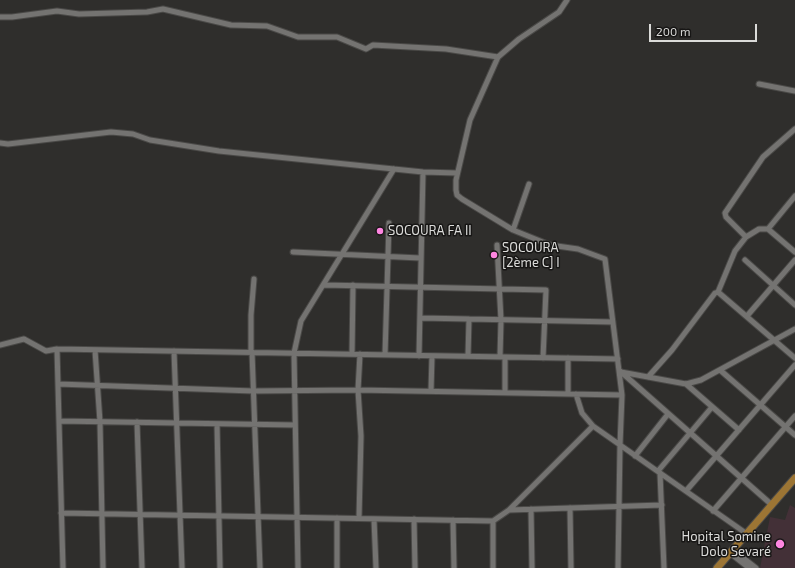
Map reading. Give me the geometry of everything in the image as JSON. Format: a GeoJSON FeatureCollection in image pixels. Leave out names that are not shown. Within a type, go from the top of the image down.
{"type":"FeatureCollection","features":[{"type":"Feature","properties":{"kind":"main road"},"geometry":{"type":"LineString","coordinates":[[717,568],[795,478]]}},
{"type":"Feature","properties":{"kind":"street"},"geometry":{"type":"LineString","coordinates":[[567,0],[560,12],[519,39],[498,57],[471,116],[455,184],[457,195],[513,230],[550,245],[578,249],[603,257],[606,261],[622,396],[618,568]]}},
{"type":"Feature","properties":{"kind":"street"},"geometry":{"type":"LineString","coordinates":[[0,17],[12,17],[57,11],[80,14],[147,12],[163,8],[231,25],[267,26],[298,37],[337,37],[366,49],[373,45],[446,49],[498,57]]}},
{"type":"Feature","properties":{"kind":"street"},"geometry":{"type":"LineString","coordinates":[[759,84],[795,91]]}},
{"type":"Feature","properties":{"kind":"street"},"geometry":{"type":"LineString","coordinates":[[746,237],[726,217],[726,214],[763,157],[795,129]]}},
{"type":"Feature","properties":{"kind":"street"},"geometry":{"type":"LineString","coordinates":[[0,143],[8,144],[111,132],[133,134],[150,140],[219,151],[423,172],[457,173]]}},
{"type":"Feature","properties":{"kind":"street"},"geometry":{"type":"LineString","coordinates":[[298,568],[294,353],[301,321],[394,169]]}},
{"type":"Feature","properties":{"kind":"street"},"geometry":{"type":"LineString","coordinates":[[419,356],[423,172]]}},
{"type":"Feature","properties":{"kind":"street"},"geometry":{"type":"LineString","coordinates":[[513,230],[529,184]]}},
{"type":"Feature","properties":{"kind":"street"},"geometry":{"type":"LineString","coordinates":[[768,229],[795,196]]}},
{"type":"Feature","properties":{"kind":"street"},"geometry":{"type":"LineString","coordinates":[[385,355],[389,223]]}},
{"type":"Feature","properties":{"kind":"street"},"geometry":{"type":"LineString","coordinates":[[648,377],[672,350],[715,293],[718,292],[735,251],[746,237],[759,229],[768,229],[795,252]]}},
{"type":"Feature","properties":{"kind":"street"},"geometry":{"type":"LineString","coordinates":[[497,244],[505,393]]}},
{"type":"Feature","properties":{"kind":"street"},"geometry":{"type":"LineString","coordinates":[[293,252],[420,258]]}},
{"type":"Feature","properties":{"kind":"street"},"geometry":{"type":"LineString","coordinates":[[744,260],[795,305]]}},
{"type":"Feature","properties":{"kind":"street"},"geometry":{"type":"LineString","coordinates":[[747,316],[795,260]]}},
{"type":"Feature","properties":{"kind":"street"},"geometry":{"type":"LineString","coordinates":[[254,279],[251,315],[251,352],[260,568]]}},
{"type":"Feature","properties":{"kind":"street"},"geometry":{"type":"LineString","coordinates":[[324,285],[546,290],[543,358]]}},
{"type":"Feature","properties":{"kind":"street"},"geometry":{"type":"LineString","coordinates":[[352,354],[353,285]]}},
{"type":"Feature","properties":{"kind":"street"},"geometry":{"type":"LineString","coordinates":[[718,292],[795,358]]}},
{"type":"Feature","properties":{"kind":"street"},"geometry":{"type":"LineString","coordinates":[[421,318],[545,322],[613,322]]}},
{"type":"Feature","properties":{"kind":"street"},"geometry":{"type":"LineString","coordinates":[[468,356],[469,319]]}},
{"type":"Feature","properties":{"kind":"street"},"geometry":{"type":"LineString","coordinates":[[620,371],[686,384],[701,380],[795,329]]}},
{"type":"Feature","properties":{"kind":"street"},"geometry":{"type":"LineString","coordinates":[[0,344],[24,339],[46,351],[57,349],[618,359]]}},
{"type":"Feature","properties":{"kind":"street"},"geometry":{"type":"LineString","coordinates":[[57,349],[63,568]]}},
{"type":"Feature","properties":{"kind":"street"},"geometry":{"type":"LineString","coordinates":[[95,350],[100,422],[103,568]]}},
{"type":"Feature","properties":{"kind":"street"},"geometry":{"type":"LineString","coordinates":[[174,351],[182,568]]}},
{"type":"Feature","properties":{"kind":"street"},"geometry":{"type":"LineString","coordinates":[[359,518],[361,436],[358,390],[360,354]]}},
{"type":"Feature","properties":{"kind":"street"},"geometry":{"type":"LineString","coordinates":[[431,391],[432,356]]}},
{"type":"Feature","properties":{"kind":"street"},"geometry":{"type":"LineString","coordinates":[[568,358],[568,394]]}},
{"type":"Feature","properties":{"kind":"street"},"geometry":{"type":"LineString","coordinates":[[686,491],[795,365]]}},
{"type":"Feature","properties":{"kind":"street"},"geometry":{"type":"LineString","coordinates":[[720,370],[795,435]]}},
{"type":"Feature","properties":{"kind":"street"},"geometry":{"type":"LineString","coordinates":[[620,371],[772,505]]}},
{"type":"Feature","properties":{"kind":"street"},"geometry":{"type":"LineString","coordinates":[[58,384],[98,384],[253,391],[358,390],[622,396]]}},
{"type":"Feature","properties":{"kind":"street"},"geometry":{"type":"LineString","coordinates":[[686,384],[739,430]]}},
{"type":"Feature","properties":{"kind":"street"},"geometry":{"type":"LineString","coordinates":[[576,394],[582,413],[593,426],[747,534]]}},
{"type":"Feature","properties":{"kind":"street"},"geometry":{"type":"LineString","coordinates":[[664,568],[662,505],[659,472],[689,432],[712,406]]}},
{"type":"Feature","properties":{"kind":"street"},"geometry":{"type":"LineString","coordinates":[[636,456],[668,414]]}},
{"type":"Feature","properties":{"kind":"street"},"geometry":{"type":"LineString","coordinates":[[713,511],[795,416]]}},
{"type":"Feature","properties":{"kind":"street"},"geometry":{"type":"LineString","coordinates":[[59,421],[295,425]]}},
{"type":"Feature","properties":{"kind":"street"},"geometry":{"type":"LineString","coordinates":[[137,422],[142,568]]}},
{"type":"Feature","properties":{"kind":"street"},"geometry":{"type":"LineString","coordinates":[[217,424],[220,568]]}},
{"type":"Feature","properties":{"kind":"street"},"geometry":{"type":"LineString","coordinates":[[62,513],[493,521],[509,510],[593,426]]}},
{"type":"Feature","properties":{"kind":"street"},"geometry":{"type":"LineString","coordinates":[[509,510],[662,505]]}},
{"type":"Feature","properties":{"kind":"street"},"geometry":{"type":"LineString","coordinates":[[570,508],[571,568]]}},
{"type":"Feature","properties":{"kind":"street"},"geometry":{"type":"LineString","coordinates":[[531,509],[532,568]]}},
{"type":"Feature","properties":{"kind":"street"},"geometry":{"type":"LineString","coordinates":[[337,568],[338,518]]}},
{"type":"Feature","properties":{"kind":"street"},"geometry":{"type":"LineString","coordinates":[[374,519],[376,568]]}},
{"type":"Feature","properties":{"kind":"street"},"geometry":{"type":"LineString","coordinates":[[414,519],[415,568]]}},
{"type":"Feature","properties":{"kind":"street"},"geometry":{"type":"LineString","coordinates":[[453,520],[454,568]]}},
{"type":"Feature","properties":{"kind":"street"},"geometry":{"type":"LineString","coordinates":[[493,521],[493,568]]}},
{"type":"Feature","properties":{"kind":"street"},"geometry":{"type":"LineString","coordinates":[[731,552],[749,568]]}},
{"type":"Feature","properties":{"kind":"street"},"geometry":{"type":"LineString","coordinates":[[731,552],[756,568]]}},
{"type":"Feature","properties":{"kind":"shaded area","name":"Hopital Somine Dolo Sevaré"},"geometry":{"type":"Polygon","coordinates":[[[790,505],[795,508],[795,568],[760,568],[770,517],[785,520],[790,505]]]}},
{"type":"Feature","properties":{"kind":"place","name":"SOCOURA FA II"},"geometry":{"type":"Point","coordinates":[380,231]}},
{"type":"Feature","properties":{"kind":"place","name":"SOCOURA [2ème C] I"},"geometry":{"type":"Point","coordinates":[494,255]}},
{"type":"Feature","properties":{"kind":"place","name":"Hopital Somine Dolo Sevaré"},"geometry":{"type":"Point","coordinates":[780,544]}}]}
